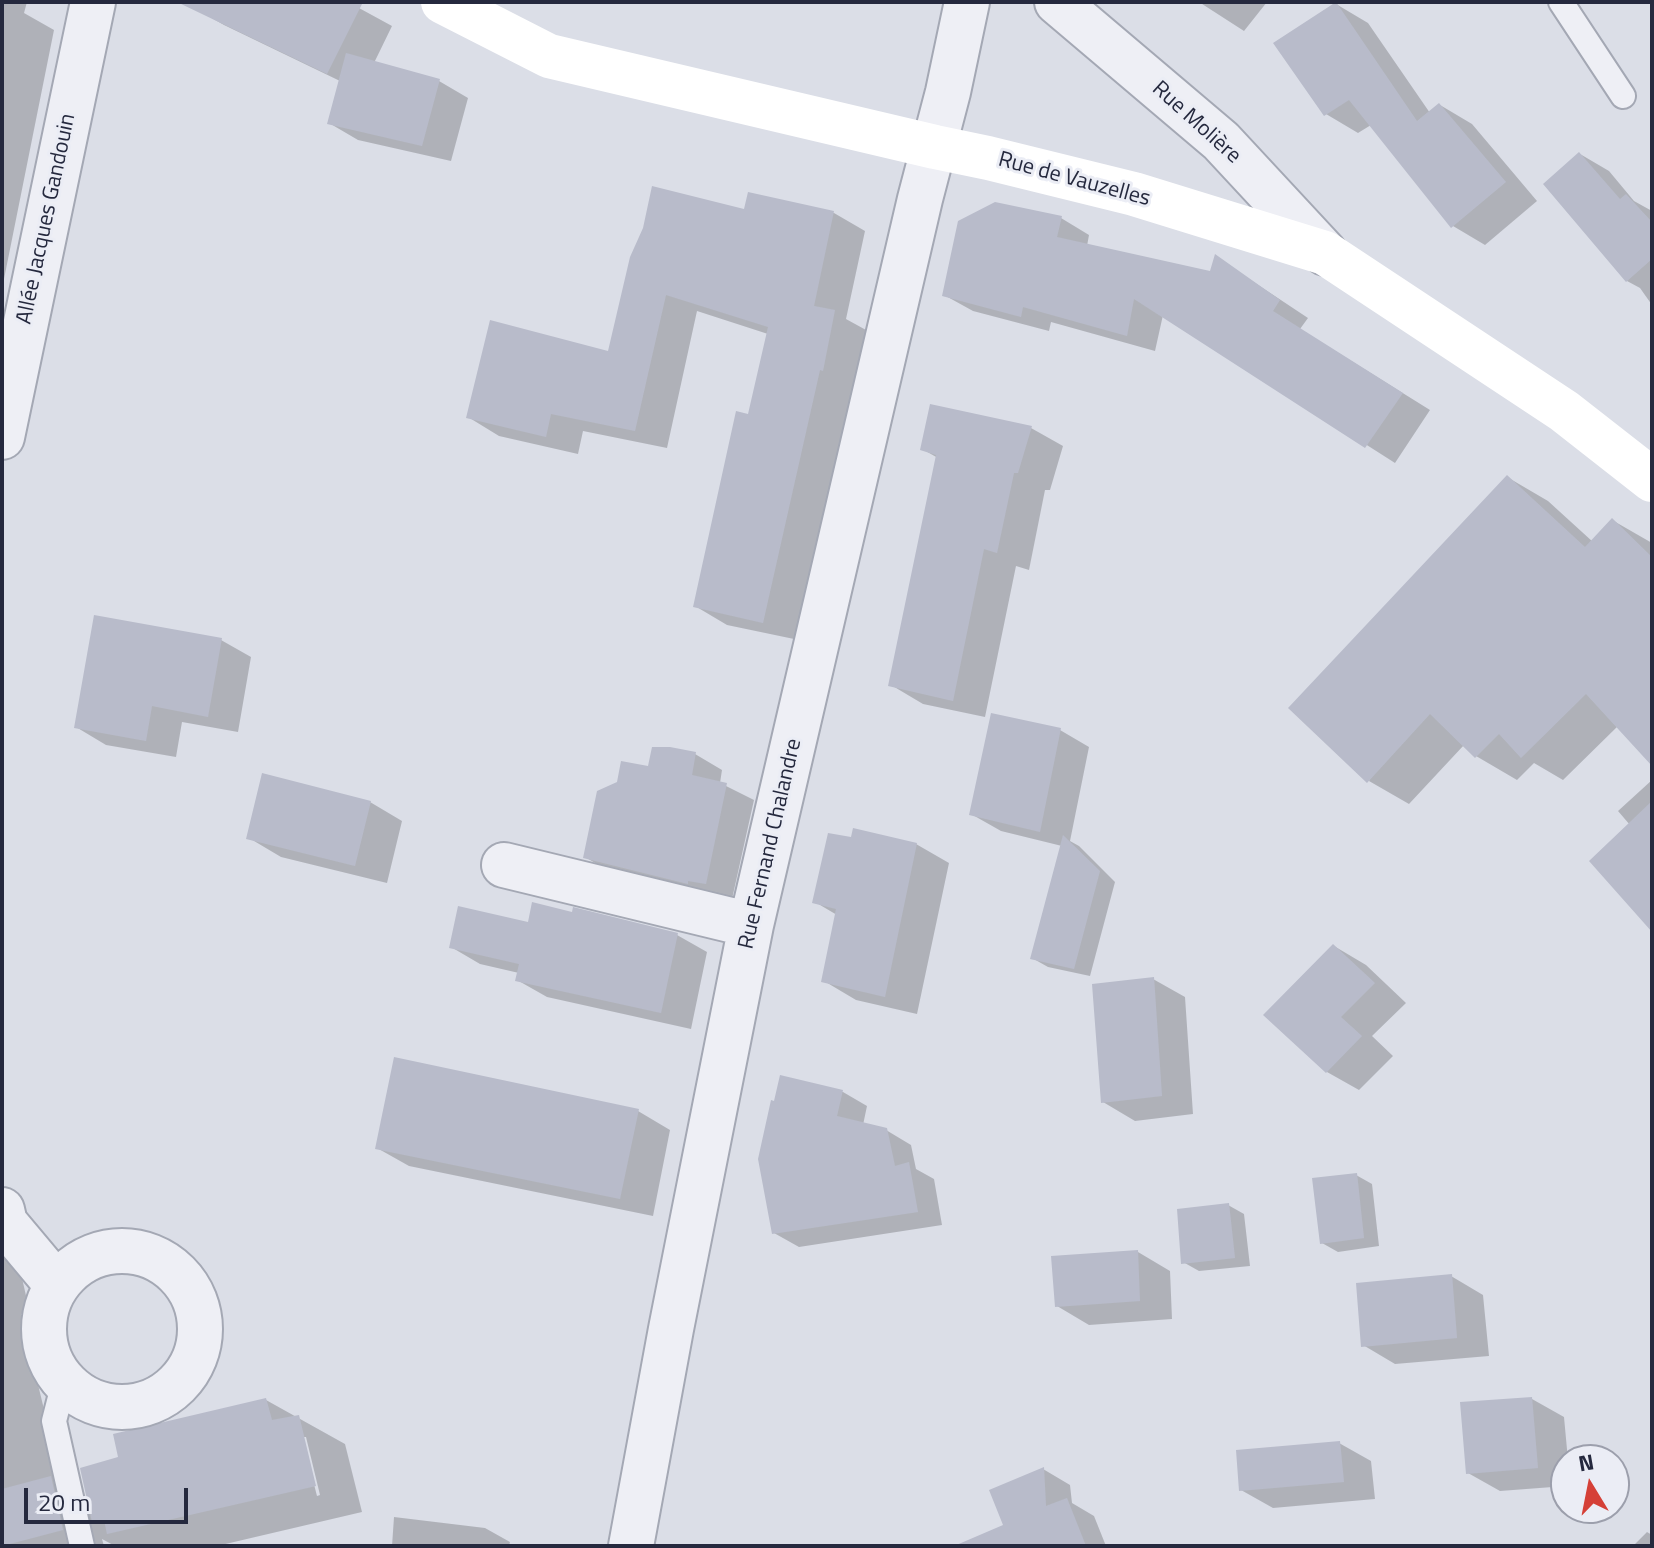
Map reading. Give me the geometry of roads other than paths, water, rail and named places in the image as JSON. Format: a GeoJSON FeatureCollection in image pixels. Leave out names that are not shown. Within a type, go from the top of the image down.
{"type":"FeatureCollection","features":[{"type":"Feature","properties":{"kind":"main road","name":"Rue de Vauzelles"},"geometry":{"type":"LineString","coordinates":[[443,2],[549,56],[1134,194],[1325,253],[1564,411],[1652,480]]}},
{"type":"Feature","properties":{"kind":"street","name":"Allée Jacques Gandouin"},"geometry":{"type":"LineString","coordinates":[[2,437],[93,2]]}},
{"type":"Feature","properties":{"kind":"street","name":"Rue Fernand Chalandre"},"geometry":{"type":"LineString","coordinates":[[631,1546],[751,925],[967,2]]}},
{"type":"Feature","properties":{"kind":"street","name":"Rue Molière"},"geometry":{"type":"LineString","coordinates":[[1057,2],[1221,141],[1325,253]]}},
{"type":"Feature","properties":{"kind":"street"},"geometry":{"type":"LineString","coordinates":[[504,865],[751,925]]}},
{"type":"Feature","properties":{"kind":"street"},"geometry":{"type":"LineString","coordinates":[[2,1210],[5,1223],[57,1285]]}},
{"type":"Feature","properties":{"kind":"street"},"geometry":{"type":"LineString","coordinates":[[122,1250],[147,1254],[169,1266],[187,1285],[198,1308],[201,1333],[195,1358],[182,1381],[161,1398],[136,1407],[110,1407],[85,1399],[64,1382],[50,1361],[43,1335],[46,1309],[57,1285],[74,1267],[97,1255],[122,1250]]}},
{"type":"Feature","properties":{"kind":"lane"},"geometry":{"type":"LineString","coordinates":[[1561,2],[1623,96]]}},
{"type":"Feature","properties":{"kind":"lane"},"geometry":{"type":"LineString","coordinates":[[64,1382],[54,1421],[82,1546]]}}]}
